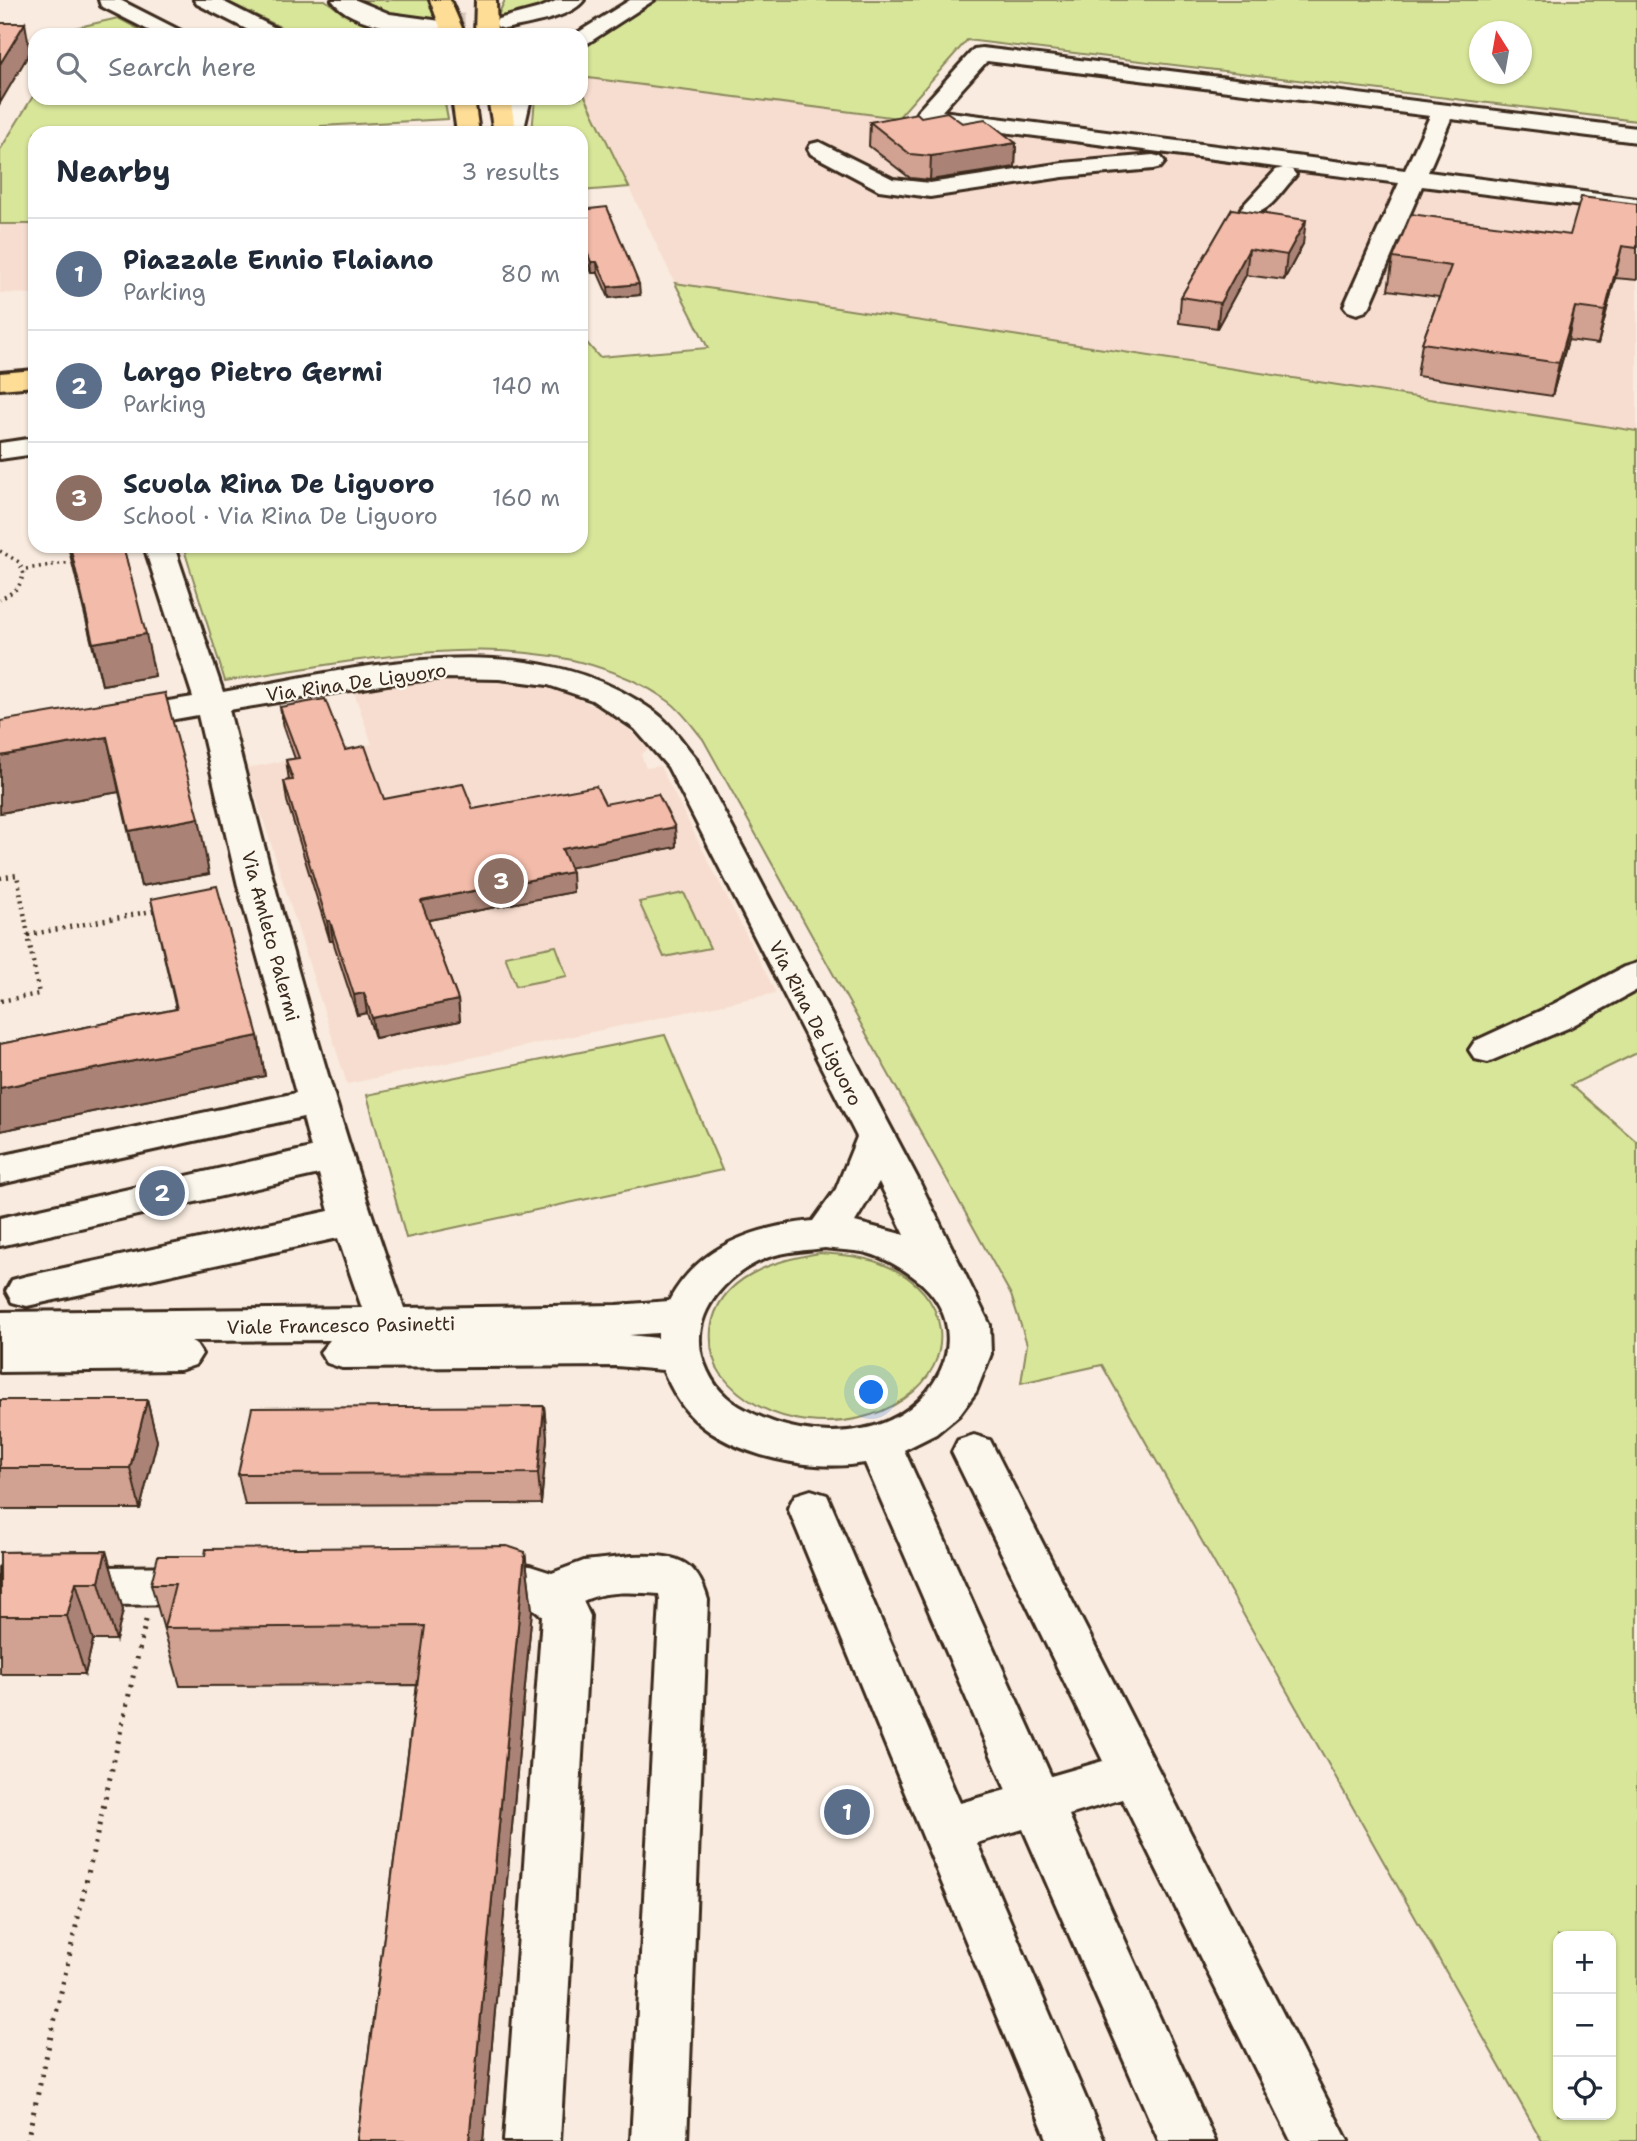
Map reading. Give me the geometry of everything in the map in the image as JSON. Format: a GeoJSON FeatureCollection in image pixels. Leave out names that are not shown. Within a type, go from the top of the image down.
{"type":"FeatureCollection","features":[{"type":"Feature","properties":{"kind":"main road"},"geometry":{"type":"LineString","coordinates":[[440,0],[448,15],[448,28]]}},
{"type":"Feature","properties":{"kind":"main road"},"geometry":{"type":"LineString","coordinates":[[486,0],[486,28]]}},
{"type":"Feature","properties":{"kind":"main road"},"geometry":{"type":"LineString","coordinates":[[464,105],[467,126]]}},
{"type":"Feature","properties":{"kind":"main road"},"geometry":{"type":"LineString","coordinates":[[500,105],[504,126]]}},
{"type":"Feature","properties":{"kind":"main road"},"geometry":{"type":"LineString","coordinates":[[0,381],[28,379]]}},
{"type":"Feature","properties":{"kind":"street"},"geometry":{"type":"LineString","coordinates":[[109,0],[108,2],[160,28]]}},
{"type":"Feature","properties":{"kind":"street"},"geometry":{"type":"LineString","coordinates":[[204,0],[260,28]]}},
{"type":"Feature","properties":{"kind":"street"},"geometry":{"type":"LineString","coordinates":[[342,0],[361,12],[380,19],[431,28]]}},
{"type":"Feature","properties":{"kind":"street"},"geometry":{"type":"LineString","coordinates":[[505,23],[547,13],[574,0]]}},
{"type":"Feature","properties":{"kind":"street"},"geometry":{"type":"LineString","coordinates":[[588,35],[644,0]]}},
{"type":"Feature","properties":{"kind":"street"},"geometry":{"type":"LineString","coordinates":[[1637,135],[982,54],[926,116],[1637,206]]}},
{"type":"Feature","properties":{"kind":"street"},"geometry":{"type":"LineString","coordinates":[[514,126],[518,105]]}},
{"type":"Feature","properties":{"kind":"street"},"geometry":{"type":"LineString","coordinates":[[1357,306],[1392,202],[1414,178],[1443,111]]}},
{"type":"Feature","properties":{"kind":"street"},"geometry":{"type":"LineString","coordinates":[[819,149],[887,185],[930,190],[1063,170],[1143,162],[1186,161],[1310,179],[1348,192]]}},
{"type":"Feature","properties":{"kind":"street"},"geometry":{"type":"LineString","coordinates":[[1253,208],[1284,175]]}},
{"type":"Feature","properties":{"kind":"street"},"geometry":{"type":"LineString","coordinates":[[0,451],[28,447]]}},
{"type":"Feature","properties":{"kind":"street","name":"Via Amleto Palermi"},"geometry":{"type":"LineString","coordinates":[[161,553],[211,704],[257,890],[352,1220],[389,1325]]}},
{"type":"Feature","properties":{"kind":"street","name":"Via Rina De Liguoro"},"geometry":{"type":"LineString","coordinates":[[92,724],[387,674],[489,668],[552,676],[599,691],[636,711],[652,724],[683,764],[965,1311],[972,1341],[965,1373],[947,1402],[917,1425],[878,1441],[835,1449],[790,1446],[749,1434],[715,1413],[691,1386],[680,1335]]}},
{"type":"Feature","properties":{"kind":"street"},"geometry":{"type":"LineString","coordinates":[[1488,1050],[1555,1019],[1637,975]]}},
{"type":"Feature","properties":{"kind":"street"},"geometry":{"type":"LineString","coordinates":[[0,1170],[318,1101]]}},
{"type":"Feature","properties":{"kind":"street"},"geometry":{"type":"LineString","coordinates":[[825,1234],[850,1201],[866,1173],[876,1138]]}},
{"type":"Feature","properties":{"kind":"street"},"geometry":{"type":"LineString","coordinates":[[0,1232],[334,1157]]}},
{"type":"Feature","properties":{"kind":"street"},"geometry":{"type":"LineString","coordinates":[[27,1291],[352,1220]]}},
{"type":"Feature","properties":{"kind":"street"},"geometry":{"type":"LineString","coordinates":[[680,1335],[693,1294],[716,1269],[747,1250],[785,1238],[825,1234],[872,1240],[914,1256],[948,1282]]}},
{"type":"Feature","properties":{"kind":"street","name":"Viale Francesco Pasinetti"},"geometry":{"type":"LineString","coordinates":[[0,1328],[617,1321],[680,1335]]}},
{"type":"Feature","properties":{"kind":"street","name":"Viale Francesco Pasinetti"},"geometry":{"type":"LineString","coordinates":[[0,1356],[603,1350],[680,1335]]}},
{"type":"Feature","properties":{"kind":"street"},"geometry":{"type":"LineString","coordinates":[[878,1441],[1186,2141]]}},
{"type":"Feature","properties":{"kind":"street"},"geometry":{"type":"LineString","coordinates":[[974,1452],[1320,2141]]}},
{"type":"Feature","properties":{"kind":"street"},"geometry":{"type":"LineString","coordinates":[[811,1508],[1076,2141]]}},
{"type":"Feature","properties":{"kind":"street"},"geometry":{"type":"LineString","coordinates":[[554,1594],[581,1581],[603,1576],[664,1575],[676,1579],[684,1600],[659,2141]]}},
{"type":"Feature","properties":{"kind":"street"},"geometry":{"type":"LineString","coordinates":[[0,1587],[251,1584]]}},
{"type":"Feature","properties":{"kind":"street"},"geometry":{"type":"LineString","coordinates":[[431,1584],[526,1584],[554,1594],[562,1604],[567,1626],[532,2141]]}},
{"type":"Feature","properties":{"kind":"street"},"geometry":{"type":"LineString","coordinates":[[946,1830],[1135,1773]]}},
{"type":"Feature","properties":{"kind":"path"},"geometry":{"type":"LineString","coordinates":[[0,551],[21,561],[26,569],[18,588],[0,600]]}},
{"type":"Feature","properties":{"kind":"path"},"geometry":{"type":"LineString","coordinates":[[26,569],[79,561]]}},
{"type":"Feature","properties":{"kind":"path"},"geometry":{"type":"LineString","coordinates":[[0,878],[17,875],[39,994],[0,1001]]}},
{"type":"Feature","properties":{"kind":"path"},"geometry":{"type":"LineString","coordinates":[[28,935],[163,908]]}},
{"type":"Feature","properties":{"kind":"path"},"geometry":{"type":"LineString","coordinates":[[27,2141],[154,1585]]}},
{"type":"Feature","properties":{"kind":"shaded area"},"geometry":{"type":"Polygon","coordinates":[[[588,78],[1637,216],[1637,431],[675,283],[588,103],[588,78]]]}},
{"type":"Feature","properties":{"kind":"shaded area"},"geometry":{"type":"Polygon","coordinates":[[[0,224],[28,224],[28,294],[0,293],[0,224]]]}},
{"type":"Feature","properties":{"kind":"shaded area"},"geometry":{"type":"Polygon","coordinates":[[[461,678],[507,680],[539,685],[574,696],[603,711],[630,730],[648,749],[641,755],[646,768],[660,766],[776,993],[347,1084],[247,768],[372,744],[353,689],[461,678]]]}},
{"type":"Feature","properties":{"kind":"green space"},"geometry":{"type":"Polygon","coordinates":[[[224,0],[325,0],[344,14],[366,22],[407,28],[282,28],[224,0]]]}},
{"type":"Feature","properties":{"kind":"green space"},"geometry":{"type":"Polygon","coordinates":[[[356,0],[433,0],[443,23],[386,14],[356,0]]]}},
{"type":"Feature","properties":{"kind":"green space"},"geometry":{"type":"Polygon","coordinates":[[[505,0],[567,0],[500,19],[499,13],[505,0]]]}},
{"type":"Feature","properties":{"kind":"green space"},"geometry":{"type":"Polygon","coordinates":[[[658,0],[1637,0],[1637,121],[967,40],[898,118],[588,78],[588,43],[658,0]]]}},
{"type":"Feature","properties":{"kind":"green space"},"geometry":{"type":"Polygon","coordinates":[[[118,18],[137,28],[75,28],[118,18]]]}},
{"type":"Feature","properties":{"kind":"green space"},"geometry":{"type":"Polygon","coordinates":[[[588,102],[629,187],[588,190],[588,126],[533,126],[534,105],[588,105],[588,102]]]}},
{"type":"Feature","properties":{"kind":"green space"},"geometry":{"type":"Polygon","coordinates":[[[28,104],[445,105],[448,119],[321,126],[28,126],[28,224],[0,224],[0,150],[28,104]]]}},
{"type":"Feature","properties":{"kind":"green space"},"geometry":{"type":"Polygon","coordinates":[[[675,283],[1637,431],[1637,1053],[1571,1085],[1637,1142],[1637,2141],[1542,2141],[1102,1365],[1021,1383],[1027,1344],[1011,1295],[703,739],[682,713],[667,700],[619,674],[565,658],[509,651],[451,651],[392,656],[225,681],[185,553],[588,553],[588,344],[599,357],[708,348],[675,283]]]}},
{"type":"Feature","properties":{"kind":"green space"},"geometry":{"type":"Polygon","coordinates":[[[684,893],[710,948],[664,957],[639,902],[684,893]]]}},
{"type":"Feature","properties":{"kind":"green space"},"geometry":{"type":"Polygon","coordinates":[[[556,946],[567,976],[516,986],[505,956],[556,946]]]}},
{"type":"Feature","properties":{"kind":"green space"},"geometry":{"type":"Polygon","coordinates":[[[665,1035],[722,1170],[406,1238],[367,1095],[665,1035]]]}},
{"type":"Feature","properties":{"kind":"green space"},"geometry":{"type":"Polygon","coordinates":[[[820,1253],[854,1256],[887,1266],[908,1278],[924,1292],[934,1309],[940,1328],[940,1347],[934,1366],[922,1383],[904,1399],[882,1411],[833,1422],[783,1416],[759,1406],[738,1392],[721,1374],[716,1364],[712,1353],[711,1329],[716,1311],[725,1296],[737,1284],[768,1266],[820,1253]]]}},
{"type":"Feature","properties":{"kind":"building"},"geometry":{"type":"Polygon","coordinates":[[[0,23],[25,23],[0,64],[0,23]]]}},
{"type":"Feature","properties":{"kind":"building"},"geometry":{"type":"Polygon","coordinates":[[[947,112],[962,123],[985,119],[1016,143],[931,156],[910,154],[870,122],[917,113],[921,117],[947,112]]]}},
{"type":"Feature","properties":{"kind":"building"},"geometry":{"type":"Polygon","coordinates":[[[1581,197],[1637,204],[1637,248],[1622,246],[1605,311],[1575,307],[1559,363],[1422,343],[1451,266],[1393,258],[1411,214],[1570,235],[1581,197]]]}},
{"type":"Feature","properties":{"kind":"building"},"geometry":{"type":"Polygon","coordinates":[[[607,207],[639,284],[608,287],[597,262],[591,262],[588,254],[588,209],[607,207]]]}},
{"type":"Feature","properties":{"kind":"building"},"geometry":{"type":"Polygon","coordinates":[[[1232,209],[1306,220],[1287,255],[1249,249],[1220,303],[1181,297],[1232,209]]]}},
{"type":"Feature","properties":{"kind":"building"},"geometry":{"type":"Polygon","coordinates":[[[72,553],[125,553],[146,634],[93,643],[72,553]]]}},
{"type":"Feature","properties":{"kind":"building"},"geometry":{"type":"Polygon","coordinates":[[[165,693],[199,818],[129,831],[107,737],[0,756],[0,721],[165,693]]]}},
{"type":"Feature","properties":{"kind":"building"},"geometry":{"type":"Polygon","coordinates":[[[325,699],[345,750],[365,746],[384,799],[463,784],[473,809],[596,786],[605,804],[658,794],[675,827],[562,849],[572,872],[421,901],[458,1000],[372,1018],[364,993],[354,995],[330,921],[327,921],[284,781],[293,780],[286,760],[299,758],[280,707],[325,699]]]}},
{"type":"Feature","properties":{"kind":"building"},"geometry":{"type":"Polygon","coordinates":[[[217,886],[258,1036],[0,1088],[0,1044],[177,1009],[151,899],[217,886]]]}},
{"type":"Feature","properties":{"kind":"building"},"geometry":{"type":"Polygon","coordinates":[[[0,1400],[147,1400],[130,1468],[0,1468],[0,1400]]]}},
{"type":"Feature","properties":{"kind":"building"},"geometry":{"type":"Polygon","coordinates":[[[544,1406],[538,1473],[238,1474],[252,1408],[544,1406]]]}},
{"type":"Feature","properties":{"kind":"building"},"geometry":{"type":"Polygon","coordinates":[[[507,1546],[525,1552],[469,2141],[357,2141],[425,1626],[164,1628],[175,1584],[151,1584],[158,1556],[205,1556],[206,1549],[507,1546]]]}},
{"type":"Feature","properties":{"kind":"building"},"geometry":{"type":"Polygon","coordinates":[[[106,1551],[99,1582],[76,1582],[67,1616],[0,1616],[0,1552],[106,1551]]]}},
{"type":"Feature","properties":{"kind":"tunnel"},"geometry":{"type":"LineString","coordinates":[[441,27],[505,23]]}},
{"type":"Feature","properties":{"kind":"place","name":"Scuola Rina De Liguoro"},"geometry":{"type":"Point","coordinates":[501,881]}},
{"type":"Feature","properties":{"kind":"place","name":"Largo Pietro Germi"},"geometry":{"type":"Point","coordinates":[162,1193]}},
{"type":"Feature","properties":{"kind":"place","name":"Piazzale Ennio Flaiano"},"geometry":{"type":"Point","coordinates":[847,1812]}}]}
